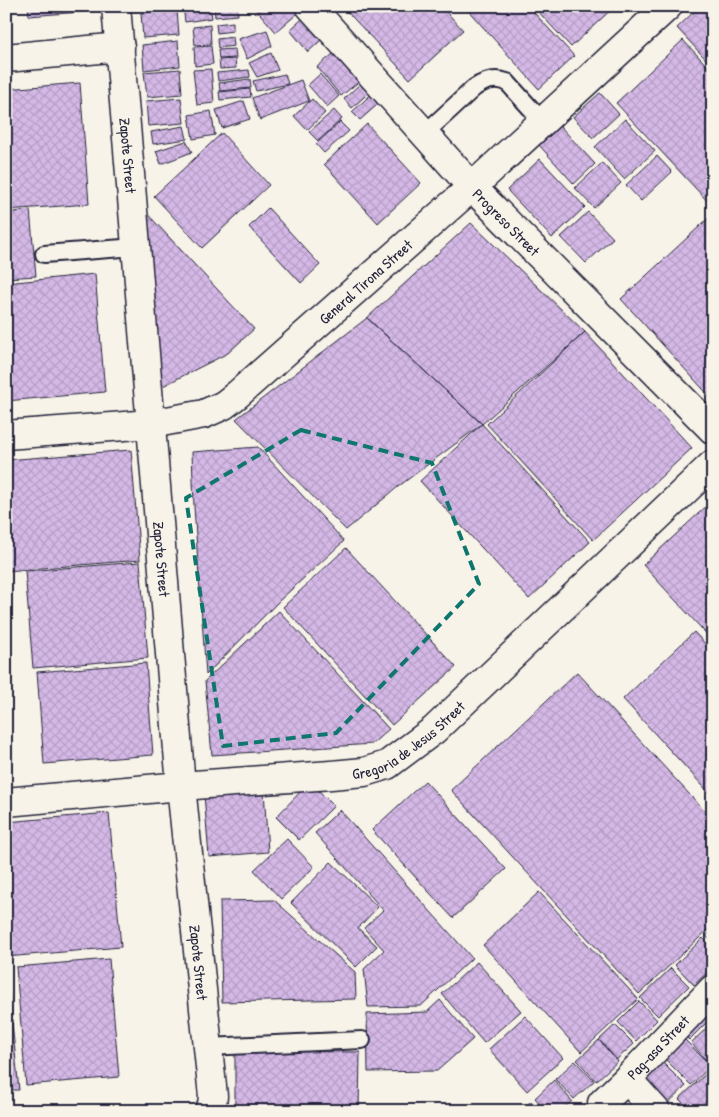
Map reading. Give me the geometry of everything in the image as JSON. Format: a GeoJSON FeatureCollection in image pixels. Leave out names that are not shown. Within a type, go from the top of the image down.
{"type":"FeatureCollection","features":[{"type":"Feature","properties":{"kind":"street","name":"Zapote Street"},"geometry":{"type":"LineString","coordinates":[[116,6],[181,786],[213,1096],[209,1111]]}},
{"type":"Feature","properties":{"kind":"street","name":"Progreso Street"},"geometry":{"type":"LineString","coordinates":[[310,6],[472,187],[713,430]]}},
{"type":"Feature","properties":{"kind":"street","name":"General Tirona Street"},"geometry":{"type":"LineString","coordinates":[[6,436],[151,424],[204,414],[224,405],[472,187],[668,6]]}},
{"type":"Feature","properties":{"kind":"street"},"geometry":{"type":"LineString","coordinates":[[6,58],[120,47]]}},
{"type":"Feature","properties":{"kind":"street","name":"Gregoria de Jesus Street"},"geometry":{"type":"LineString","coordinates":[[6,802],[364,772],[387,765],[434,730],[713,464]]}},
{"type":"Feature","properties":{"kind":"street","name":"Pag-asa Street"},"geometry":{"type":"LineString","coordinates":[[602,1103],[713,990]]}},
{"type":"Feature","properties":{"kind":"street"},"geometry":{"type":"LineString","coordinates":[[627,1079],[656,1111]]}},
{"type":"Feature","properties":{"kind":"lane"},"geometry":{"type":"LineString","coordinates":[[424,134],[474,88],[482,83],[500,79],[506,82],[543,122]]}},
{"type":"Feature","properties":{"kind":"lane"},"geometry":{"type":"LineString","coordinates":[[44,254],[136,247]]}},
{"type":"Feature","properties":{"kind":"lane"},"geometry":{"type":"LineString","coordinates":[[208,1047],[362,1040]]}},
{"type":"Feature","properties":{"kind":"highlighted area"},"geometry":{"type":"Polygon","coordinates":[[[301,430],[432,463],[479,584],[336,733],[223,746],[186,498],[301,430]]]}},
{"type":"Feature","properties":{"kind":"building"},"geometry":{"type":"Polygon","coordinates":[[[28,6],[94,6],[94,11],[29,16],[28,6]]]}},
{"type":"Feature","properties":{"kind":"building"},"geometry":{"type":"Polygon","coordinates":[[[183,6],[210,6],[212,18],[185,22],[183,6]]]}},
{"type":"Feature","properties":{"kind":"building"},"geometry":{"type":"Polygon","coordinates":[[[214,6],[237,6],[238,15],[215,17],[214,6]]]}},
{"type":"Feature","properties":{"kind":"building"},"geometry":{"type":"Polygon","coordinates":[[[253,6],[304,6],[305,7],[276,32],[253,6]]]}},
{"type":"Feature","properties":{"kind":"building"},"geometry":{"type":"Polygon","coordinates":[[[342,6],[441,6],[463,30],[410,79],[342,6]]]}},
{"type":"Feature","properties":{"kind":"building"},"geometry":{"type":"Polygon","coordinates":[[[464,6],[528,6],[574,56],[539,89],[464,6]]]}},
{"type":"Feature","properties":{"kind":"building"},"geometry":{"type":"Polygon","coordinates":[[[533,6],[615,6],[571,47],[533,6]]]}},
{"type":"Feature","properties":{"kind":"building"},"geometry":{"type":"Polygon","coordinates":[[[700,6],[713,6],[713,67],[677,28],[700,6]]]}},
{"type":"Feature","properties":{"kind":"building"},"geometry":{"type":"Polygon","coordinates":[[[313,9],[331,31],[308,52],[290,30],[313,9]]]}},
{"type":"Feature","properties":{"kind":"building"},"geometry":{"type":"Polygon","coordinates":[[[177,10],[179,35],[143,38],[141,13],[177,10]]]}},
{"type":"Feature","properties":{"kind":"building"},"geometry":{"type":"Polygon","coordinates":[[[233,22],[233,31],[217,33],[216,24],[233,22]]]}},
{"type":"Feature","properties":{"kind":"building"},"geometry":{"type":"Polygon","coordinates":[[[210,25],[211,44],[195,45],[193,27],[210,25]]]}},
{"type":"Feature","properties":{"kind":"building"},"geometry":{"type":"Polygon","coordinates":[[[267,30],[272,46],[247,59],[238,39],[267,30]]]}},
{"type":"Feature","properties":{"kind":"building"},"geometry":{"type":"Polygon","coordinates":[[[233,37],[234,46],[218,48],[217,39],[233,37]]]}},
{"type":"Feature","properties":{"kind":"building"},"geometry":{"type":"Polygon","coordinates":[[[683,40],[713,72],[713,201],[710,204],[616,103],[683,40]]]}},
{"type":"Feature","properties":{"kind":"building"},"geometry":{"type":"Polygon","coordinates":[[[178,41],[180,66],[144,70],[142,45],[178,41]]]}},
{"type":"Feature","properties":{"kind":"building"},"geometry":{"type":"Polygon","coordinates":[[[211,46],[213,64],[195,66],[194,47],[211,46]]]}},
{"type":"Feature","properties":{"kind":"building"},"geometry":{"type":"Polygon","coordinates":[[[343,46],[367,75],[341,96],[317,67],[343,46]]]}},
{"type":"Feature","properties":{"kind":"building"},"geometry":{"type":"Polygon","coordinates":[[[235,49],[236,58],[219,59],[218,50],[235,49]]]}},
{"type":"Feature","properties":{"kind":"building"},"geometry":{"type":"Polygon","coordinates":[[[271,53],[278,70],[257,77],[249,63],[271,53]]]}},
{"type":"Feature","properties":{"kind":"building"},"geometry":{"type":"Polygon","coordinates":[[[235,59],[236,68],[220,69],[219,60],[235,59]]]}},
{"type":"Feature","properties":{"kind":"building"},"geometry":{"type":"Polygon","coordinates":[[[180,69],[182,94],[147,97],[144,72],[180,69]]]}},
{"type":"Feature","properties":{"kind":"building"},"geometry":{"type":"Polygon","coordinates":[[[211,69],[214,103],[197,105],[193,70],[211,69]]]}},
{"type":"Feature","properties":{"kind":"building"},"geometry":{"type":"Polygon","coordinates":[[[249,70],[250,77],[218,81],[217,73],[249,70]]]}},
{"type":"Feature","properties":{"kind":"building"},"geometry":{"type":"Polygon","coordinates":[[[285,74],[288,84],[256,91],[253,81],[285,74]]]}},
{"type":"Feature","properties":{"kind":"building"},"geometry":{"type":"Polygon","coordinates":[[[320,74],[339,96],[327,107],[308,85],[320,74]]]}},
{"type":"Feature","properties":{"kind":"building"},"geometry":{"type":"Polygon","coordinates":[[[368,76],[377,85],[352,108],[344,99],[368,76]]]}},
{"type":"Feature","properties":{"kind":"building"},"geometry":{"type":"Polygon","coordinates":[[[250,79],[251,88],[220,91],[219,83],[250,79]]]}},
{"type":"Feature","properties":{"kind":"building"},"geometry":{"type":"Polygon","coordinates":[[[301,80],[309,101],[260,120],[252,98],[301,80]]]}},
{"type":"Feature","properties":{"kind":"building"},"geometry":{"type":"Polygon","coordinates":[[[80,83],[89,204],[6,210],[6,89],[80,83]]]}},
{"type":"Feature","properties":{"kind":"building"},"geometry":{"type":"Polygon","coordinates":[[[250,89],[251,97],[220,100],[219,92],[250,89]]]}},
{"type":"Feature","properties":{"kind":"building"},"geometry":{"type":"Polygon","coordinates":[[[377,89],[385,98],[360,120],[352,112],[377,89]]]}},
{"type":"Feature","properties":{"kind":"building"},"geometry":{"type":"Polygon","coordinates":[[[600,93],[619,114],[593,138],[573,117],[600,93]]]}},
{"type":"Feature","properties":{"kind":"building"},"geometry":{"type":"Polygon","coordinates":[[[181,98],[184,123],[148,126],[146,101],[181,98]]]}},
{"type":"Feature","properties":{"kind":"building"},"geometry":{"type":"Polygon","coordinates":[[[312,99],[325,113],[307,130],[294,116],[312,99]]]}},
{"type":"Feature","properties":{"kind":"building"},"geometry":{"type":"Polygon","coordinates":[[[244,101],[250,119],[222,128],[216,110],[244,101]]]}},
{"type":"Feature","properties":{"kind":"building"},"geometry":{"type":"Polygon","coordinates":[[[334,110],[342,119],[318,141],[309,132],[334,110]]]}},
{"type":"Feature","properties":{"kind":"building"},"geometry":{"type":"Polygon","coordinates":[[[211,111],[215,135],[193,139],[189,115],[211,111]]]}},
{"type":"Feature","properties":{"kind":"building"},"geometry":{"type":"Polygon","coordinates":[[[625,119],[655,151],[624,179],[595,147],[625,119]]]}},
{"type":"Feature","properties":{"kind":"building"},"geometry":{"type":"Polygon","coordinates":[[[340,122],[349,131],[324,153],[316,144],[340,122]]]}},
{"type":"Feature","properties":{"kind":"building"},"geometry":{"type":"Polygon","coordinates":[[[367,124],[421,183],[378,223],[324,164],[367,124]]]}},
{"type":"Feature","properties":{"kind":"building"},"geometry":{"type":"Polygon","coordinates":[[[184,126],[187,139],[153,144],[151,132],[184,126]]]}},
{"type":"Feature","properties":{"kind":"building"},"geometry":{"type":"Polygon","coordinates":[[[560,126],[595,164],[574,184],[539,145],[560,126]]]}},
{"type":"Feature","properties":{"kind":"building"},"geometry":{"type":"Polygon","coordinates":[[[222,133],[269,185],[202,248],[154,196],[222,133]]]}},
{"type":"Feature","properties":{"kind":"building"},"geometry":{"type":"Polygon","coordinates":[[[186,141],[192,152],[161,164],[156,151],[186,141]]]}},
{"type":"Feature","properties":{"kind":"building"},"geometry":{"type":"Polygon","coordinates":[[[657,156],[672,172],[641,201],[626,185],[657,156]]]}},
{"type":"Feature","properties":{"kind":"building"},"geometry":{"type":"Polygon","coordinates":[[[540,159],[585,207],[552,238],[507,190],[540,159]]]}},
{"type":"Feature","properties":{"kind":"building"},"geometry":{"type":"Polygon","coordinates":[[[602,163],[621,183],[594,208],[575,188],[602,163]]]}},
{"type":"Feature","properties":{"kind":"building"},"geometry":{"type":"Polygon","coordinates":[[[268,208],[320,265],[301,283],[249,227],[268,208]]]}},
{"type":"Feature","properties":{"kind":"building"},"geometry":{"type":"Polygon","coordinates":[[[143,209],[254,329],[228,353],[153,391],[143,209]]]}},
{"type":"Feature","properties":{"kind":"building"},"geometry":{"type":"Polygon","coordinates":[[[30,210],[36,276],[6,278],[6,213],[30,210]]]}},
{"type":"Feature","properties":{"kind":"building"},"geometry":{"type":"Polygon","coordinates":[[[588,212],[613,238],[586,263],[561,237],[588,212]]]}},
{"type":"Feature","properties":{"kind":"building"},"geometry":{"type":"Polygon","coordinates":[[[713,214],[713,400],[621,299],[713,214]]]}},
{"type":"Feature","properties":{"kind":"building"},"geometry":{"type":"Polygon","coordinates":[[[471,223],[585,332],[482,424],[367,318],[471,223]]]}},
{"type":"Feature","properties":{"kind":"building"},"geometry":{"type":"Polygon","coordinates":[[[95,274],[105,392],[6,401],[6,283],[95,274]]]}},
{"type":"Feature","properties":{"kind":"building"},"geometry":{"type":"Polygon","coordinates":[[[367,318],[482,424],[399,486],[346,530],[236,419],[367,318]]]}},
{"type":"Feature","properties":{"kind":"building"},"geometry":{"type":"Polygon","coordinates":[[[585,332],[692,448],[593,540],[487,424],[585,332]]]}},
{"type":"Feature","properties":{"kind":"building"},"geometry":{"type":"Polygon","coordinates":[[[482,424],[590,542],[529,599],[420,481],[482,424]]]}},
{"type":"Feature","properties":{"kind":"building"},"geometry":{"type":"Polygon","coordinates":[[[258,447],[344,541],[280,600],[206,675],[192,452],[258,447]]]}},
{"type":"Feature","properties":{"kind":"building"},"geometry":{"type":"Polygon","coordinates":[[[131,450],[140,560],[6,571],[6,460],[131,450]]]}},
{"type":"Feature","properties":{"kind":"building"},"geometry":{"type":"Polygon","coordinates":[[[713,500],[713,641],[643,565],[713,500]]]}},
{"type":"Feature","properties":{"kind":"building"},"geometry":{"type":"Polygon","coordinates":[[[346,548],[456,667],[392,725],[283,607],[346,548]]]}},
{"type":"Feature","properties":{"kind":"building"},"geometry":{"type":"Polygon","coordinates":[[[140,562],[148,658],[33,668],[25,571],[140,562]]]}},
{"type":"Feature","properties":{"kind":"building"},"geometry":{"type":"Polygon","coordinates":[[[279,611],[389,729],[372,744],[212,755],[205,681],[279,611]]]}},
{"type":"Feature","properties":{"kind":"building"},"geometry":{"type":"Polygon","coordinates":[[[694,632],[713,652],[713,797],[623,699],[694,632]]]}},
{"type":"Feature","properties":{"kind":"building"},"geometry":{"type":"Polygon","coordinates":[[[146,663],[153,755],[44,764],[37,672],[146,663]]]}},
{"type":"Feature","properties":{"kind":"building"},"geometry":{"type":"Polygon","coordinates":[[[577,672],[713,820],[713,925],[639,994],[451,790],[577,672]]]}},
{"type":"Feature","properties":{"kind":"building"},"geometry":{"type":"Polygon","coordinates":[[[6,737],[10,781],[6,781],[6,737]]]}},
{"type":"Feature","properties":{"kind":"building"},"geometry":{"type":"Polygon","coordinates":[[[425,781],[506,869],[453,918],[372,830],[425,781]]]}},
{"type":"Feature","properties":{"kind":"building"},"geometry":{"type":"Polygon","coordinates":[[[310,782],[334,806],[299,840],[276,817],[310,782]]]}},
{"type":"Feature","properties":{"kind":"building"},"geometry":{"type":"Polygon","coordinates":[[[264,790],[268,852],[209,857],[204,794],[264,790]]]}},
{"type":"Feature","properties":{"kind":"building"},"geometry":{"type":"Polygon","coordinates":[[[340,810],[472,958],[421,1006],[368,1007],[364,969],[384,950],[364,928],[383,910],[315,833],[340,810]]]}},
{"type":"Feature","properties":{"kind":"building"},"geometry":{"type":"Polygon","coordinates":[[[109,813],[121,947],[6,957],[6,822],[109,813]]]}},
{"type":"Feature","properties":{"kind":"building"},"geometry":{"type":"Polygon","coordinates":[[[287,839],[314,867],[281,899],[254,870],[287,839]]]}},
{"type":"Feature","properties":{"kind":"building"},"geometry":{"type":"Polygon","coordinates":[[[331,862],[378,907],[358,928],[377,946],[356,967],[291,903],[331,862]]]}},
{"type":"Feature","properties":{"kind":"building"},"geometry":{"type":"Polygon","coordinates":[[[539,892],[638,999],[581,1052],[483,945],[539,892]]]}},
{"type":"Feature","properties":{"kind":"building"},"geometry":{"type":"Polygon","coordinates":[[[274,900],[355,972],[356,999],[222,1002],[220,901],[274,900]]]}},
{"type":"Feature","properties":{"kind":"building"},"geometry":{"type":"Polygon","coordinates":[[[713,929],[713,943],[706,936],[713,929]]]}},
{"type":"Feature","properties":{"kind":"building"},"geometry":{"type":"Polygon","coordinates":[[[703,938],[713,949],[713,967],[694,985],[675,965],[703,938]]]}},
{"type":"Feature","properties":{"kind":"building"},"geometry":{"type":"Polygon","coordinates":[[[109,959],[119,1077],[26,1085],[16,967],[109,959]]]}},
{"type":"Feature","properties":{"kind":"building"},"geometry":{"type":"Polygon","coordinates":[[[477,962],[521,1011],[484,1043],[442,994],[477,962]]]}},
{"type":"Feature","properties":{"kind":"building"},"geometry":{"type":"Polygon","coordinates":[[[6,965],[19,1090],[6,1090],[6,965]]]}},
{"type":"Feature","properties":{"kind":"building"},"geometry":{"type":"Polygon","coordinates":[[[671,968],[689,986],[658,1016],[640,998],[671,968]]]}},
{"type":"Feature","properties":{"kind":"building"},"geometry":{"type":"Polygon","coordinates":[[[440,1000],[473,1039],[437,1071],[368,1072],[367,1014],[427,1012],[440,1000]]]}},
{"type":"Feature","properties":{"kind":"building"},"geometry":{"type":"Polygon","coordinates":[[[639,1001],[657,1020],[636,1041],[618,1022],[639,1001]]]}},
{"type":"Feature","properties":{"kind":"building"},"geometry":{"type":"Polygon","coordinates":[[[701,1009],[710,1019],[689,1040],[679,1030],[701,1009]]]}},
{"type":"Feature","properties":{"kind":"building"},"geometry":{"type":"Polygon","coordinates":[[[525,1016],[563,1058],[527,1091],[489,1049],[525,1016]]]}},
{"type":"Feature","properties":{"kind":"building"},"geometry":{"type":"Polygon","coordinates":[[[712,1023],[713,1025],[712,1067],[691,1043],[712,1023]]]}},
{"type":"Feature","properties":{"kind":"building"},"geometry":{"type":"Polygon","coordinates":[[[615,1025],[634,1044],[616,1060],[599,1040],[615,1025]]]}},
{"type":"Feature","properties":{"kind":"building"},"geometry":{"type":"Polygon","coordinates":[[[682,1037],[711,1066],[691,1085],[663,1057],[682,1037]]]}},
{"type":"Feature","properties":{"kind":"building"},"geometry":{"type":"Polygon","coordinates":[[[599,1040],[618,1061],[596,1081],[577,1060],[599,1040]]]}},
{"type":"Feature","properties":{"kind":"building"},"geometry":{"type":"Polygon","coordinates":[[[235,1051],[360,1052],[359,1111],[235,1111],[235,1051]]]}},
{"type":"Feature","properties":{"kind":"building"},"geometry":{"type":"Polygon","coordinates":[[[659,1059],[686,1086],[662,1109],[635,1083],[659,1059]]]}},
{"type":"Feature","properties":{"kind":"building"},"geometry":{"type":"Polygon","coordinates":[[[575,1061],[594,1081],[574,1099],[555,1079],[575,1061]]]}},
{"type":"Feature","properties":{"kind":"building"},"geometry":{"type":"Polygon","coordinates":[[[713,1067],[713,1094],[696,1111],[691,1111],[679,1099],[713,1067]]]}},
{"type":"Feature","properties":{"kind":"building"},"geometry":{"type":"Polygon","coordinates":[[[554,1080],[572,1101],[561,1111],[546,1111],[535,1098],[554,1080]]]}},
{"type":"Feature","properties":{"kind":"building"},"geometry":{"type":"Polygon","coordinates":[[[531,1101],[540,1111],[521,1111],[531,1101]]]}},
{"type":"Feature","properties":{"kind":"building"},"geometry":{"type":"Polygon","coordinates":[[[643,1106],[643,1111],[611,1111],[611,1110],[643,1106]]]}}]}
